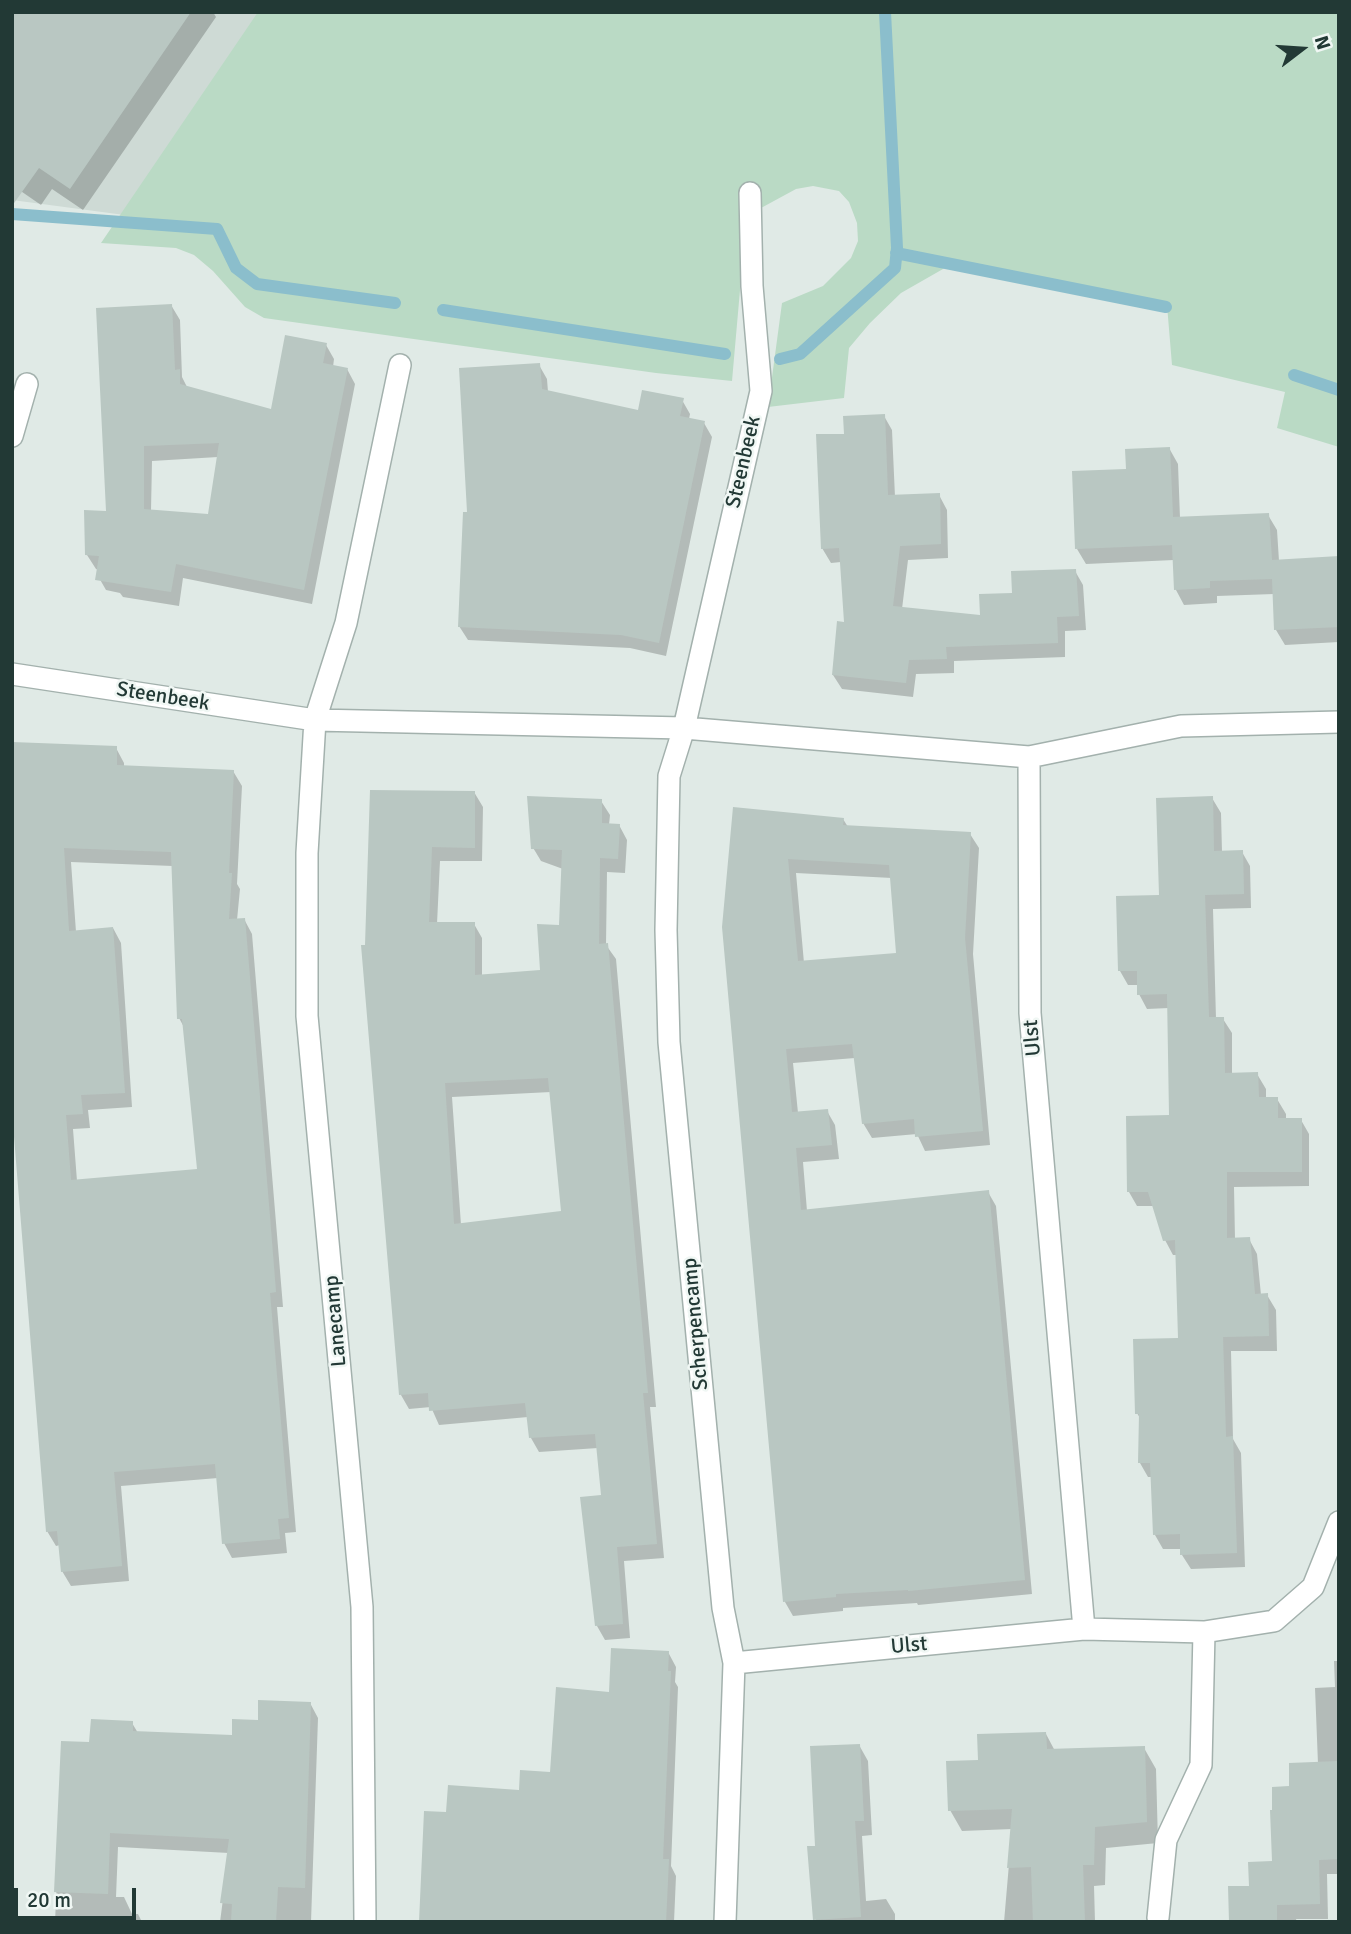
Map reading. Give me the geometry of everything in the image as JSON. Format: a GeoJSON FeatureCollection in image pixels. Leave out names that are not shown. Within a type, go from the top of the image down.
{"type":"FeatureCollection","features":[{"type":"Feature","properties":{"kind":"street","name":"Steenbeek"},"geometry":{"type":"LineString","coordinates":[[684,727],[761,391],[752,286],[750,193]]}},
{"type":"Feature","properties":{"kind":"street"},"geometry":{"type":"LineString","coordinates":[[314,720],[346,623],[400,365]]}},
{"type":"Feature","properties":{"kind":"street"},"geometry":{"type":"LineString","coordinates":[[12,436],[27,384]]}},
{"type":"Feature","properties":{"kind":"street","name":"Steenbeek"},"geometry":{"type":"LineString","coordinates":[[12,674],[314,720],[684,727],[1029,757]]}},
{"type":"Feature","properties":{"kind":"street","name":"Lanecamp"},"geometry":{"type":"LineString","coordinates":[[314,720],[307,853],[307,1016],[362,1607],[365,1922]]}},
{"type":"Feature","properties":{"kind":"street"},"geometry":{"type":"LineString","coordinates":[[1029,757],[1181,726],[1339,722]]}},
{"type":"Feature","properties":{"kind":"street","name":"Scherpencamp"},"geometry":{"type":"LineString","coordinates":[[684,727],[669,776],[666,930],[669,1042],[723,1608],[734,1663],[725,1922]]}},
{"type":"Feature","properties":{"kind":"street","name":"Ulst"},"geometry":{"type":"LineString","coordinates":[[1029,757],[1030,1013],[1084,1629]]}},
{"type":"Feature","properties":{"kind":"street","name":"Ulst"},"geometry":{"type":"LineString","coordinates":[[734,1663],[1084,1629],[1205,1632],[1274,1621],[1313,1587],[1339,1522]]}},
{"type":"Feature","properties":{"kind":"street"},"geometry":{"type":"LineString","coordinates":[[1158,1918],[1166,1840],[1201,1765],[1205,1632]]}},
{"type":"Feature","properties":{"kind":"shaded area"},"geometry":{"type":"Polygon","coordinates":[[[12,12],[271,12],[132,216],[12,200],[12,12]]]}},
{"type":"Feature","properties":{"kind":"green space"},"geometry":{"type":"Polygon","coordinates":[[[258,12],[1339,12],[1339,447],[1277,428],[1285,392],[1172,365],[1167,305],[957,261],[901,293],[849,348],[844,398],[768,407],[782,303],[823,286],[851,258],[858,241],[857,223],[849,202],[839,191],[813,186],[796,189],[761,208],[746,222],[732,381],[656,373],[264,318],[245,307],[213,271],[194,255],[176,248],[101,243],[258,12]]]}},
{"type":"Feature","properties":{"kind":"building"},"geometry":{"type":"Polygon","coordinates":[[[12,12],[191,12],[70,189],[39,168],[12,206],[12,12]]]}},
{"type":"Feature","properties":{"kind":"building"},"geometry":{"type":"Polygon","coordinates":[[[172,304],[175,370],[180,369],[180,384],[271,409],[285,335],[327,343],[323,363],[348,368],[304,590],[176,564],[171,592],[95,580],[99,556],[85,555],[84,510],[106,511],[96,308],[172,304]],[[219,443],[144,446],[144,509],[208,514],[219,443]]]}},
{"type":"Feature","properties":{"kind":"building"},"geometry":{"type":"Polygon","coordinates":[[[540,363],[542,389],[638,410],[642,390],[684,398],[680,416],[705,421],[659,643],[621,635],[458,627],[463,512],[467,512],[459,368],[540,363]]]}},
{"type":"Feature","properties":{"kind":"building"},"geometry":{"type":"Polygon","coordinates":[[[885,414],[888,495],[940,493],[941,544],[900,546],[893,606],[980,615],[979,594],[1012,593],[1011,571],[1076,569],[1079,616],[1057,617],[1058,643],[946,647],[947,659],[909,660],[906,683],[832,675],[837,621],[844,622],[839,548],[821,549],[816,434],[844,434],[843,416],[885,414]]]}},
{"type":"Feature","properties":{"kind":"building"},"geometry":{"type":"Polygon","coordinates":[[[1170,447],[1173,517],[1269,513],[1272,560],[1339,556],[1339,627],[1274,630],[1272,579],[1210,581],[1210,588],[1174,590],[1172,545],[1075,549],[1072,471],[1126,469],[1125,449],[1170,447]]]}},
{"type":"Feature","properties":{"kind":"building"},"geometry":{"type":"Polygon","coordinates":[[[12,742],[117,746],[117,765],[234,770],[229,919],[245,918],[270,1217],[276,1292],[270,1293],[289,1518],[278,1519],[280,1539],[222,1544],[215,1464],[114,1472],[122,1566],[61,1572],[57,1531],[46,1532],[12,1112],[12,742]],[[64,848],[69,931],[113,927],[125,1093],[81,1095],[83,1114],[66,1115],[71,1180],[197,1169],[182,1019],[177,1019],[171,852],[64,848]]]}},
{"type":"Feature","properties":{"kind":"building"},"geometry":{"type":"Polygon","coordinates":[[[370,790],[475,791],[475,848],[432,847],[429,922],[475,922],[475,975],[540,970],[537,924],[559,925],[562,850],[531,849],[527,796],[602,799],[602,823],[620,824],[618,859],[600,858],[599,944],[608,943],[648,1393],[643,1393],[657,1544],[617,1547],[623,1624],[595,1626],[580,1497],[601,1495],[595,1434],[529,1438],[525,1403],[429,1411],[428,1393],[399,1395],[361,945],[365,945],[370,790]],[[548,1078],[445,1083],[454,1224],[561,1211],[548,1078]]]}},
{"type":"Feature","properties":{"kind":"building"},"geometry":{"type":"Polygon","coordinates":[[[1213,796],[1214,851],[1243,850],[1244,894],[1205,895],[1209,1017],[1224,1017],[1225,1073],[1258,1072],[1259,1097],[1278,1097],[1278,1118],[1302,1118],[1302,1172],[1227,1172],[1227,1238],[1250,1237],[1255,1294],[1268,1293],[1269,1336],[1223,1337],[1226,1437],[1233,1436],[1237,1553],[1180,1555],[1180,1534],[1153,1535],[1150,1463],[1138,1463],[1139,1414],[1135,1414],[1133,1339],[1178,1338],[1175,1240],[1163,1241],[1148,1192],[1127,1192],[1126,1116],[1169,1115],[1167,994],[1137,995],[1137,971],[1118,971],[1116,896],[1159,895],[1156,798],[1213,796]]]}},
{"type":"Feature","properties":{"kind":"building"},"geometry":{"type":"Polygon","coordinates":[[[733,807],[844,818],[843,825],[971,832],[965,938],[983,1131],[915,1137],[914,1119],[862,1124],[852,1044],[786,1049],[792,1112],[828,1109],[832,1145],[796,1148],[801,1210],[989,1190],[1025,1580],[908,1591],[836,1594],[836,1597],[783,1602],[722,927],[733,807]],[[788,859],[798,961],[896,953],[889,865],[788,859]]]}},
{"type":"Feature","properties":{"kind":"building"},"geometry":{"type":"Polygon","coordinates":[[[611,1648],[669,1651],[668,1671],[671,1671],[663,1859],[669,1859],[666,1922],[419,1922],[424,1811],[446,1812],[448,1785],[519,1790],[520,1770],[550,1772],[556,1687],[609,1692],[611,1648]]]}},
{"type":"Feature","properties":{"kind":"building"},"geometry":{"type":"Polygon","coordinates":[[[258,1700],[311,1702],[305,1888],[278,1887],[276,1922],[231,1922],[232,1904],[220,1903],[229,1839],[110,1833],[108,1894],[54,1892],[61,1741],[89,1742],[91,1719],[133,1721],[133,1731],[232,1735],[232,1719],[258,1720],[258,1700]]]}},
{"type":"Feature","properties":{"kind":"building"},"geometry":{"type":"Polygon","coordinates":[[[1046,1732],[1047,1749],[1145,1746],[1147,1822],[1095,1827],[1094,1865],[1083,1865],[1085,1922],[1033,1922],[1031,1867],[1007,1868],[1012,1809],[948,1811],[946,1761],[978,1760],[977,1734],[1046,1732]]]}},
{"type":"Feature","properties":{"kind":"building"},"geometry":{"type":"Polygon","coordinates":[[[860,1744],[864,1821],[855,1821],[861,1917],[813,1920],[807,1846],[815,1846],[810,1746],[860,1744]]]}},
{"type":"Feature","properties":{"kind":"building"},"geometry":{"type":"Polygon","coordinates":[[[1339,1761],[1339,1859],[1319,1860],[1320,1904],[1277,1905],[1277,1922],[1229,1922],[1228,1886],[1249,1886],[1248,1862],[1272,1861],[1272,1787],[1289,1786],[1289,1763],[1339,1761]]]}},
{"type":"Feature","properties":{"kind":"waterway"},"geometry":{"type":"LineString","coordinates":[[780,359],[800,354],[895,268],[897,248],[885,12]]}},
{"type":"Feature","properties":{"kind":"waterway"},"geometry":{"type":"LineString","coordinates":[[12,214],[217,229],[236,268],[257,284],[395,303]]}},
{"type":"Feature","properties":{"kind":"waterway"},"geometry":{"type":"LineString","coordinates":[[896,253],[1166,307]]}},
{"type":"Feature","properties":{"kind":"waterway"},"geometry":{"type":"LineString","coordinates":[[443,310],[725,354]]}},
{"type":"Feature","properties":{"kind":"waterway"},"geometry":{"type":"LineString","coordinates":[[1294,375],[1339,390]]}}]}
